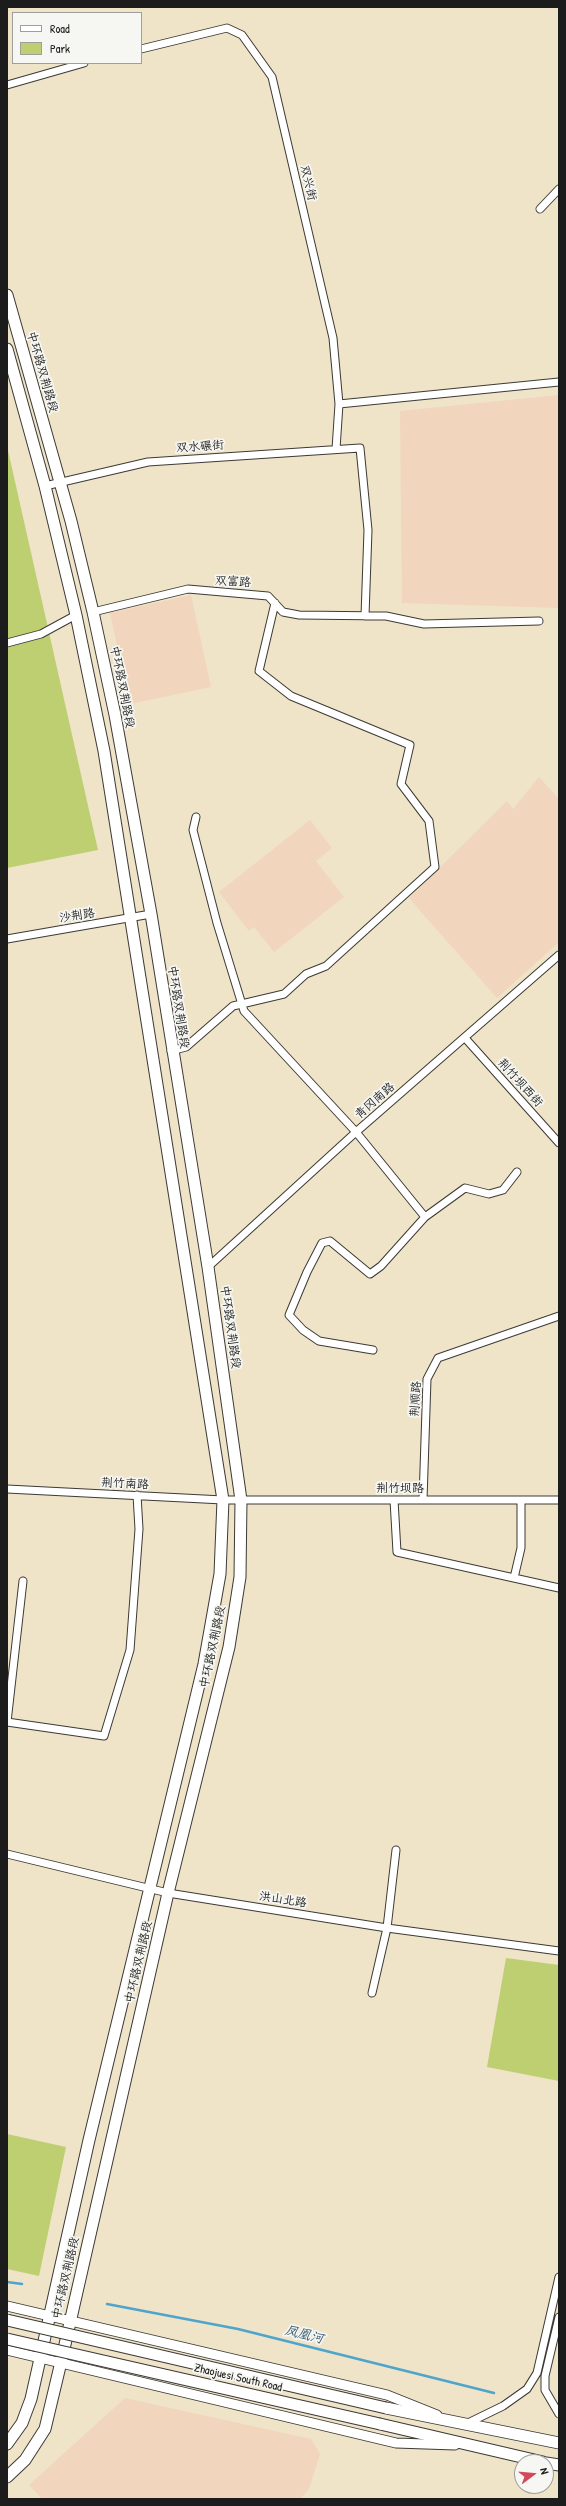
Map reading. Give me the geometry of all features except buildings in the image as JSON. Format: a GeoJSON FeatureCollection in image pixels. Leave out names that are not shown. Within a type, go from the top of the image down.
{"type":"FeatureCollection","features":[{"type":"Feature","properties":{"kind":"main road","name":"中环路双荆路段"},"geometry":{"type":"LineString","coordinates":[[7,295],[59,482],[93,612],[115,715],[151,914],[171,1051],[208,1267],[241,1500],[240,1577],[228,1647],[168,1893],[45,2429],[25,2460],[7,2476]]}},
{"type":"Feature","properties":{"kind":"main road","name":"中环路双荆路段"},"geometry":{"type":"LineString","coordinates":[[7,349],[45,486],[76,615],[104,751],[223,1500],[220,1574],[204,1664],[40,2358],[22,2423],[7,2444]]}},
{"type":"Feature","properties":{"kind":"main road","name":"Zhaojuesi South Road"},"geometry":{"type":"LineString","coordinates":[[7,2320],[386,2408],[559,2442]]}},
{"type":"Feature","properties":{"kind":"main road","name":"Zhaojuesi South Road"},"geometry":{"type":"LineString","coordinates":[[7,2339],[514,2456]]}},
{"type":"Feature","properties":{"kind":"street","name":"双兴街"},"geometry":{"type":"LineString","coordinates":[[142,49],[227,28],[242,35],[272,77],[333,338],[339,404],[336,449]]}},
{"type":"Feature","properties":{"kind":"street"},"geometry":{"type":"LineString","coordinates":[[7,86],[81,64]]}},
{"type":"Feature","properties":{"kind":"street"},"geometry":{"type":"LineString","coordinates":[[540,209],[559,189]]}},
{"type":"Feature","properties":{"kind":"street"},"geometry":{"type":"LineString","coordinates":[[339,404],[559,382]]}},
{"type":"Feature","properties":{"kind":"street","name":"双水碾街"},"geometry":{"type":"LineString","coordinates":[[45,486],[148,462],[360,448],[368,530],[365,616]]}},
{"type":"Feature","properties":{"kind":"street","name":"双富路"},"geometry":{"type":"LineString","coordinates":[[93,612],[188,589],[268,596],[283,612],[299,615],[386,616],[424,624],[538,621]]}},
{"type":"Feature","properties":{"kind":"street"},"geometry":{"type":"LineString","coordinates":[[171,1051],[186,1047],[233,1006],[284,994],[306,974],[326,966],[435,867],[429,821],[401,784],[410,745],[292,696],[259,671],[274,603]]}},
{"type":"Feature","properties":{"kind":"street"},"geometry":{"type":"LineString","coordinates":[[7,643],[41,634],[76,615]]}},
{"type":"Feature","properties":{"kind":"street"},"geometry":{"type":"LineString","coordinates":[[196,817],[194,830],[217,923],[244,1011],[356,1132],[426,1217]]}},
{"type":"Feature","properties":{"kind":"street","name":"沙荆路"},"geometry":{"type":"LineString","coordinates":[[7,939],[151,914]]}},
{"type":"Feature","properties":{"kind":"street","name":"青冈南路"},"geometry":{"type":"LineString","coordinates":[[208,1267],[356,1132],[559,955]]}},
{"type":"Feature","properties":{"kind":"street","name":"荆竹坝西街"},"geometry":{"type":"LineString","coordinates":[[465,1038],[559,1143]]}},
{"type":"Feature","properties":{"kind":"street"},"geometry":{"type":"LineString","coordinates":[[373,1350],[319,1341],[303,1330],[289,1314],[307,1272],[322,1243],[330,1241],[370,1274],[381,1266],[426,1217],[464,1188],[490,1194],[503,1190],[517,1172]]}},
{"type":"Feature","properties":{"kind":"street","name":"荆顺路"},"geometry":{"type":"LineString","coordinates":[[423,1500],[427,1379],[438,1358],[559,1316]]}},
{"type":"Feature","properties":{"kind":"street","name":"荆竹南路"},"geometry":{"type":"LineString","coordinates":[[7,1489],[241,1500]]}},
{"type":"Feature","properties":{"kind":"street"},"geometry":{"type":"LineString","coordinates":[[23,1581],[7,1722],[104,1736],[130,1650],[139,1529],[137,1495]]}},
{"type":"Feature","properties":{"kind":"street","name":"荆竹坝路"},"geometry":{"type":"LineString","coordinates":[[241,1500],[559,1500]]}},
{"type":"Feature","properties":{"kind":"street"},"geometry":{"type":"LineString","coordinates":[[394,1500],[397,1552],[559,1588]]}},
{"type":"Feature","properties":{"kind":"street"},"geometry":{"type":"LineString","coordinates":[[514,1578],[521,1548],[520,1500]]}},
{"type":"Feature","properties":{"kind":"street"},"geometry":{"type":"LineString","coordinates":[[372,1993],[387,1928],[396,1850]]}},
{"type":"Feature","properties":{"kind":"street","name":"洪山北路"},"geometry":{"type":"LineString","coordinates":[[7,1854],[168,1893],[387,1928],[559,1951]]}},
{"type":"Feature","properties":{"kind":"street"},"geometry":{"type":"LineString","coordinates":[[468,2423],[503,2406],[527,2390],[537,2374],[559,2277]]}},
{"type":"Feature","properties":{"kind":"street","name":"Zhaojuesi South Road"},"geometry":{"type":"LineString","coordinates":[[7,2306],[387,2395],[453,2421]]}},
{"type":"Feature","properties":{"kind":"street"},"geometry":{"type":"LineString","coordinates":[[559,2316],[545,2376],[545,2390],[559,2414]]}},
{"type":"Feature","properties":{"kind":"street","name":"Zhaojuesi South Road"},"geometry":{"type":"LineString","coordinates":[[7,2350],[396,2443],[463,2445]]}},
{"type":"Feature","properties":{"kind":"shaded area"},"geometry":{"type":"Polygon","coordinates":[[[559,395],[559,608],[402,603],[400,411],[559,395]]]}},
{"type":"Feature","properties":{"kind":"shaded area"},"geometry":{"type":"Polygon","coordinates":[[[191,595],[211,687],[130,704],[110,613],[191,595]]]}},
{"type":"Feature","properties":{"kind":"shaded area"},"geometry":{"type":"Polygon","coordinates":[[[539,777],[559,799],[559,942],[497,998],[409,898],[507,801],[513,809],[539,777]]]}},
{"type":"Feature","properties":{"kind":"shaded area"},"geometry":{"type":"Polygon","coordinates":[[[310,820],[332,848],[316,861],[344,897],[274,952],[254,927],[249,931],[219,892],[310,820]]]}},
{"type":"Feature","properties":{"kind":"shaded area"},"geometry":{"type":"Polygon","coordinates":[[[125,2398],[311,2439],[320,2454],[309,2489],[300,2499],[42,2499],[29,2485],[125,2398]]]}},
{"type":"Feature","properties":{"kind":"green space"},"geometry":{"type":"Polygon","coordinates":[[[7,446],[98,850],[7,868],[7,446]]]}},
{"type":"Feature","properties":{"kind":"green space"},"geometry":{"type":"Polygon","coordinates":[[[506,1958],[559,1965],[559,2081],[487,2067],[506,1958]]]}},
{"type":"Feature","properties":{"kind":"green space"},"geometry":{"type":"Polygon","coordinates":[[[7,2134],[66,2147],[39,2276],[7,2269],[7,2134]]]}},
{"type":"Feature","properties":{"kind":"waterway","name":"凤凰河"},"geometry":{"type":"LineString","coordinates":[[7,2282],[22,2284]]}},
{"type":"Feature","properties":{"kind":"waterway","name":"凤凰河"},"geometry":{"type":"LineString","coordinates":[[107,2304],[238,2329],[494,2393]]}}]}
